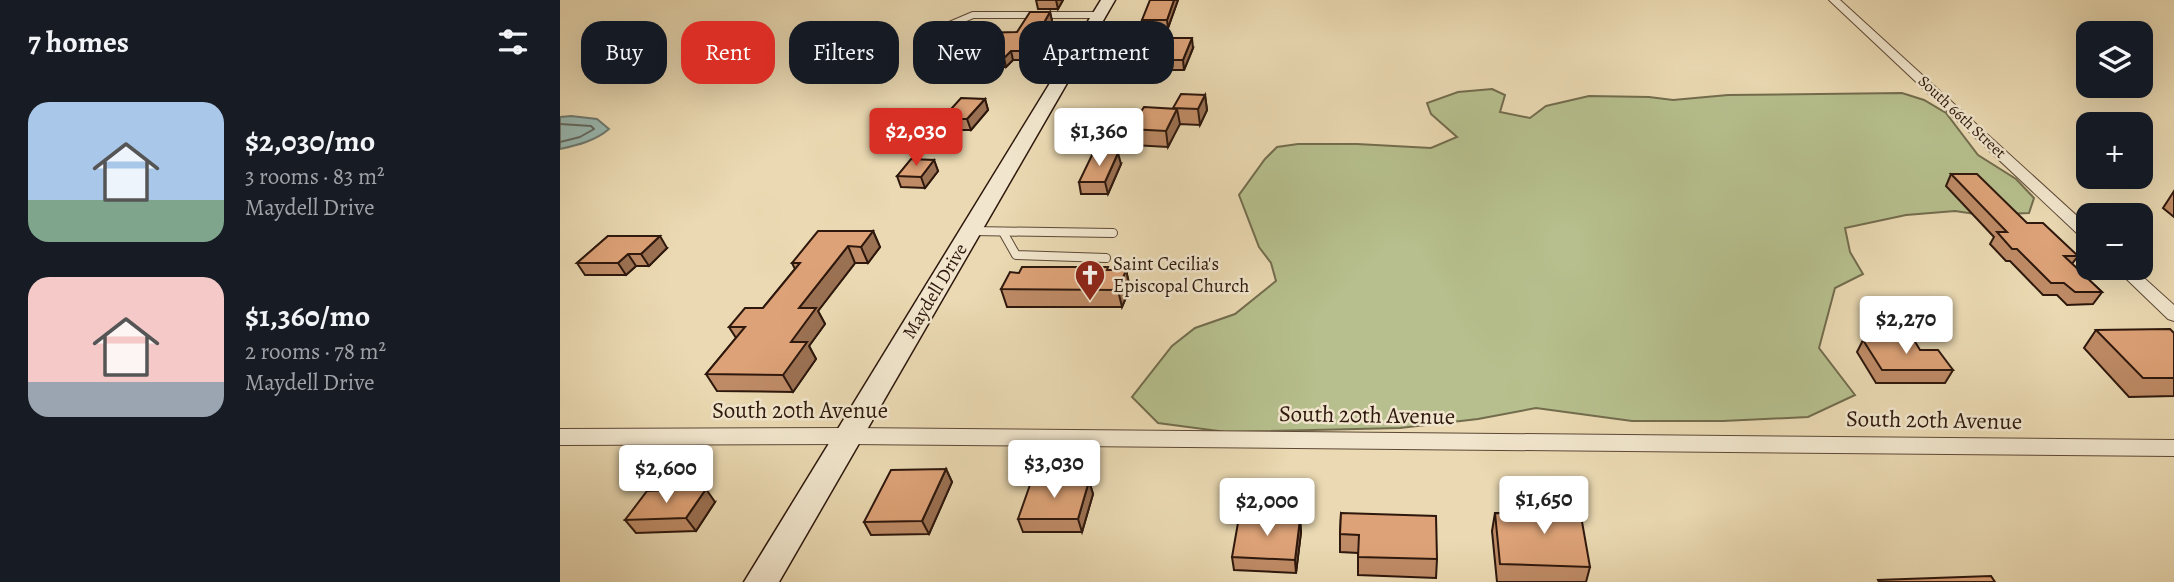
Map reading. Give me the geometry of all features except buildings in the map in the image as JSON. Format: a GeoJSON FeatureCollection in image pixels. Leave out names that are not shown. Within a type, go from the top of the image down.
{"type":"FeatureCollection","features":[{"type":"Feature","properties":{"kind":"street","name":"South 66th Street"},"geometry":{"type":"LineString","coordinates":[[1834,0],[2076,224]]}},
{"type":"Feature","properties":{"kind":"street","name":"Maydell Drive"},"geometry":{"type":"LineString","coordinates":[[761,582],[1104,7]]}},
{"type":"Feature","properties":{"kind":"street"},"geometry":{"type":"LineString","coordinates":[[2136,280],[2174,315]]}},
{"type":"Feature","properties":{"kind":"street","name":"South 20th Avenue"},"geometry":{"type":"LineString","coordinates":[[560,437],[849,436],[2174,448]]}},
{"type":"Feature","properties":{"kind":"lane"},"geometry":{"type":"LineString","coordinates":[[959,21],[974,15],[1104,7]]}},
{"type":"Feature","properties":{"kind":"lane"},"geometry":{"type":"LineString","coordinates":[[971,231],[1113,233]]}},
{"type":"Feature","properties":{"kind":"lane"},"geometry":{"type":"LineString","coordinates":[[1003,232],[1016,255],[1106,258]]}},
{"type":"Feature","properties":{"kind":"green space"},"geometry":{"type":"Polygon","coordinates":[[[1492,89],[1505,95],[1500,112],[1530,118],[1546,106],[1589,96],[1673,100],[1728,95],[1902,93],[1924,100],[1946,113],[1978,155],[2016,179],[2034,198],[2029,213],[1982,215],[1955,211],[1906,215],[1845,228],[1850,252],[1863,274],[1835,288],[1819,348],[1855,395],[1808,417],[1632,421],[1536,408],[1478,419],[1400,428],[1226,432],[1158,423],[1132,397],[1172,346],[1195,328],[1235,314],[1276,281],[1271,263],[1259,247],[1239,195],[1277,147],[1298,144],[1357,144],[1431,148],[1457,137],[1431,114],[1427,103],[1458,92],[1492,89]]]}},
{"type":"Feature","properties":{"kind":"water"},"geometry":{"type":"Polygon","coordinates":[[[560,117],[597,119],[609,129],[592,140],[560,149],[560,117]]]}},
{"type":"Feature","properties":{"kind":"place","name":"Saint Cecilia's Episcopal Church"},"geometry":{"type":"Point","coordinates":[1090,302]}}]}
